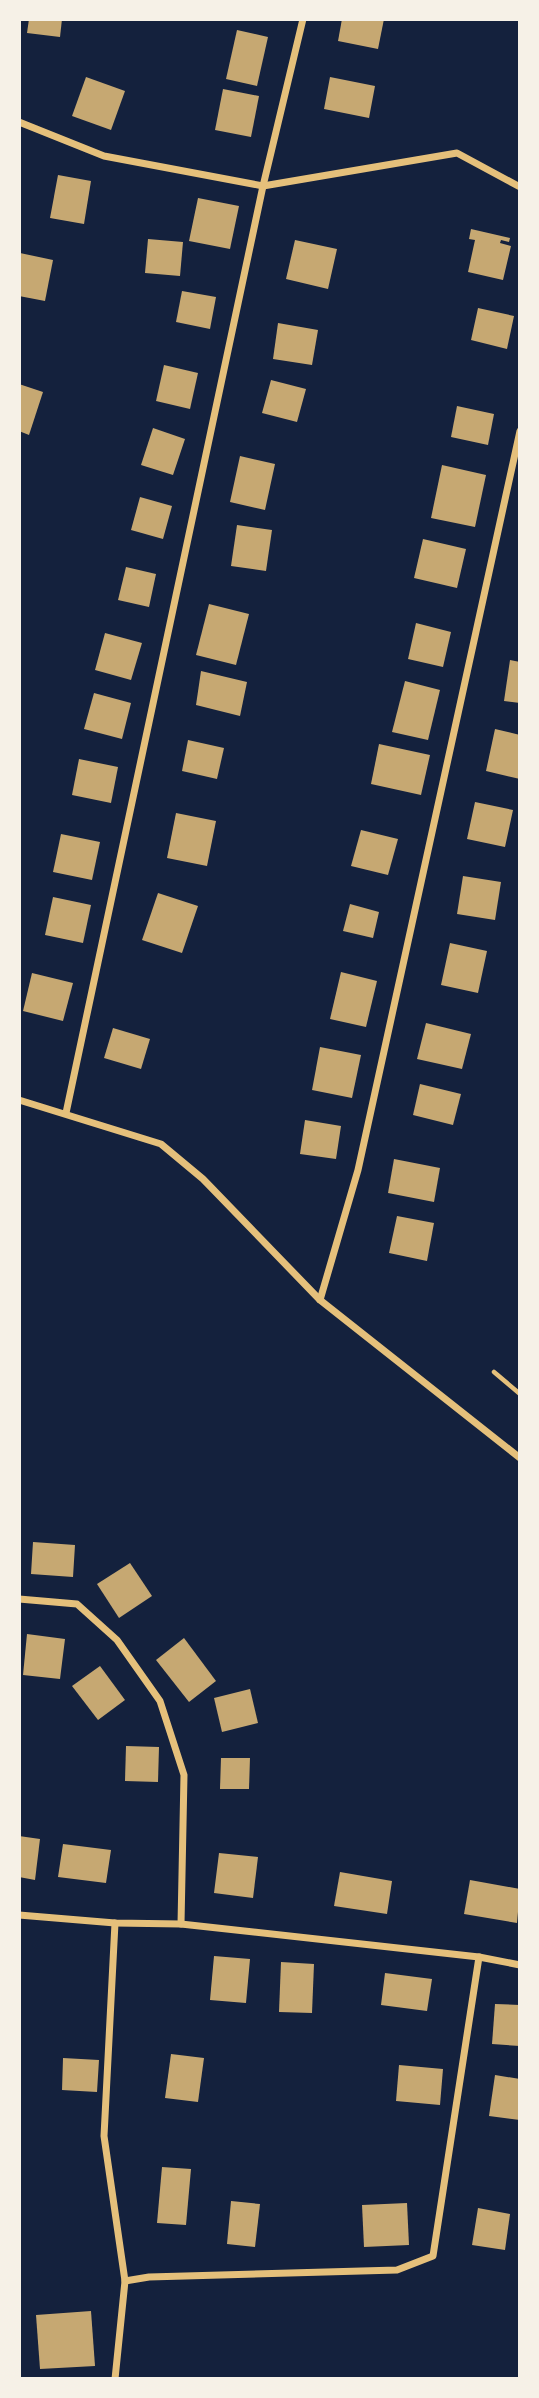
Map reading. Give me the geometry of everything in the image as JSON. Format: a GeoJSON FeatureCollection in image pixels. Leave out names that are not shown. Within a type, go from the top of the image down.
{"type":"FeatureCollection","features":[{"type":"Feature","properties":{"kind":"street"},"geometry":{"type":"LineString","coordinates":[[66,1113],[263,186],[303,19]]}},
{"type":"Feature","properties":{"kind":"street"},"geometry":{"type":"LineString","coordinates":[[19,122],[104,156],[263,186],[457,153],[520,187]]}},
{"type":"Feature","properties":{"kind":"street"},"geometry":{"type":"LineString","coordinates":[[320,1300],[358,1170],[520,431]]}},
{"type":"Feature","properties":{"kind":"street"},"geometry":{"type":"LineString","coordinates":[[19,1100],[161,1144],[203,1179],[320,1300],[520,1458]]}},
{"type":"Feature","properties":{"kind":"street"},"geometry":{"type":"LineString","coordinates":[[19,1600],[77,1604],[117,1640],[160,1701],[184,1775],[181,1924]]}},
{"type":"Feature","properties":{"kind":"street"},"geometry":{"type":"LineString","coordinates":[[19,1915],[115,1923],[181,1924],[479,1957],[520,1965]]}},
{"type":"Feature","properties":{"kind":"street"},"geometry":{"type":"LineString","coordinates":[[115,1923],[104,2136],[125,2281],[115,2379]]}},
{"type":"Feature","properties":{"kind":"street"},"geometry":{"type":"LineString","coordinates":[[125,2281],[149,2277],[397,2270],[433,2256],[479,1957]]}},
{"type":"Feature","properties":{"kind":"lane"},"geometry":{"type":"LineString","coordinates":[[494,1372],[520,1394]]}},
{"type":"Feature","properties":{"kind":"building"},"geometry":{"type":"Polygon","coordinates":[[[29,19],[62,19],[60,37],[27,33],[29,19]]]}},
{"type":"Feature","properties":{"kind":"building"},"geometry":{"type":"Polygon","coordinates":[[[342,19],[384,19],[378,49],[338,41],[342,19]]]}},
{"type":"Feature","properties":{"kind":"building"},"geometry":{"type":"Polygon","coordinates":[[[237,30],[268,37],[257,86],[226,79],[237,30]]]}},
{"type":"Feature","properties":{"kind":"building"},"geometry":{"type":"Polygon","coordinates":[[[86,77],[125,91],[111,130],[72,116],[86,77]]]}},
{"type":"Feature","properties":{"kind":"building"},"geometry":{"type":"Polygon","coordinates":[[[330,77],[375,86],[369,118],[324,109],[330,77]]]}},
{"type":"Feature","properties":{"kind":"building"},"geometry":{"type":"Polygon","coordinates":[[[223,89],[259,96],[251,137],[215,130],[223,89]]]}},
{"type":"Feature","properties":{"kind":"building"},"geometry":{"type":"Polygon","coordinates":[[[58,175],[91,181],[84,224],[50,218],[58,175]]]}},
{"type":"Feature","properties":{"kind":"building"},"geometry":{"type":"Polygon","coordinates":[[[198,198],[239,206],[230,249],[189,241],[198,198]]]}},
{"type":"Feature","properties":{"kind":"building"},"geometry":{"type":"Polygon","coordinates":[[[471,229],[510,238],[509,242],[501,240],[500,243],[511,246],[503,280],[468,272],[475,240],[469,239],[471,229]]]}},
{"type":"Feature","properties":{"kind":"building"},"geometry":{"type":"Polygon","coordinates":[[[148,239],[183,242],[180,276],[145,273],[148,239]]]}},
{"type":"Feature","properties":{"kind":"building"},"geometry":{"type":"Polygon","coordinates":[[[295,240],[337,249],[328,289],[286,279],[295,240]]]}},
{"type":"Feature","properties":{"kind":"building"},"geometry":{"type":"Polygon","coordinates":[[[20,253],[53,260],[45,301],[19,296],[20,253]]]}},
{"type":"Feature","properties":{"kind":"building"},"geometry":{"type":"Polygon","coordinates":[[[182,291],[216,297],[210,329],[176,322],[182,291]]]}},
{"type":"Feature","properties":{"kind":"building"},"geometry":{"type":"Polygon","coordinates":[[[478,308],[514,316],[507,349],[471,340],[478,308]]]}},
{"type":"Feature","properties":{"kind":"building"},"geometry":{"type":"Polygon","coordinates":[[[278,323],[318,330],[312,365],[273,359],[278,323]]]}},
{"type":"Feature","properties":{"kind":"building"},"geometry":{"type":"Polygon","coordinates":[[[164,365],[198,373],[190,409],[156,401],[164,365]]]}},
{"type":"Feature","properties":{"kind":"building"},"geometry":{"type":"Polygon","coordinates":[[[271,380],[306,389],[297,422],[262,413],[271,380]]]}},
{"type":"Feature","properties":{"kind":"building"},"geometry":{"type":"Polygon","coordinates":[[[19,384],[43,392],[29,435],[19,431],[19,384]]]}},
{"type":"Feature","properties":{"kind":"building"},"geometry":{"type":"Polygon","coordinates":[[[457,406],[494,414],[488,445],[451,437],[457,406]]]}},
{"type":"Feature","properties":{"kind":"building"},"geometry":{"type":"Polygon","coordinates":[[[153,428],[185,439],[173,475],[141,465],[153,428]]]}},
{"type":"Feature","properties":{"kind":"building"},"geometry":{"type":"Polygon","coordinates":[[[240,456],[275,464],[265,510],[230,502],[240,456]]]}},
{"type":"Feature","properties":{"kind":"building"},"geometry":{"type":"Polygon","coordinates":[[[442,465],[486,475],[475,527],[431,518],[442,465]]]}},
{"type":"Feature","properties":{"kind":"building"},"geometry":{"type":"Polygon","coordinates":[[[140,497],[172,506],[163,539],[131,530],[140,497]]]}},
{"type":"Feature","properties":{"kind":"building"},"geometry":{"type":"Polygon","coordinates":[[[237,525],[272,530],[266,571],[231,566],[237,525]]]}},
{"type":"Feature","properties":{"kind":"building"},"geometry":{"type":"Polygon","coordinates":[[[423,539],[466,549],[457,588],[414,578],[423,539]]]}},
{"type":"Feature","properties":{"kind":"building"},"geometry":{"type":"Polygon","coordinates":[[[126,567],[156,574],[149,607],[118,600],[126,567]]]}},
{"type":"Feature","properties":{"kind":"building"},"geometry":{"type":"Polygon","coordinates":[[[209,604],[249,614],[236,665],[196,655],[209,604]]]}},
{"type":"Feature","properties":{"kind":"building"},"geometry":{"type":"Polygon","coordinates":[[[416,623],[451,632],[443,667],[408,659],[416,623]]]}},
{"type":"Feature","properties":{"kind":"building"},"geometry":{"type":"Polygon","coordinates":[[[105,633],[142,643],[131,680],[95,670],[105,633]]]}},
{"type":"Feature","properties":{"kind":"building"},"geometry":{"type":"Polygon","coordinates":[[[510,660],[520,662],[520,703],[504,701],[510,660]]]}},
{"type":"Feature","properties":{"kind":"building"},"geometry":{"type":"Polygon","coordinates":[[[201,671],[247,682],[240,716],[196,705],[201,671]]]}},
{"type":"Feature","properties":{"kind":"building"},"geometry":{"type":"Polygon","coordinates":[[[405,681],[440,690],[428,740],[392,732],[405,681]]]}},
{"type":"Feature","properties":{"kind":"building"},"geometry":{"type":"Polygon","coordinates":[[[94,693],[131,703],[122,739],[84,729],[94,693]]]}},
{"type":"Feature","properties":{"kind":"building"},"geometry":{"type":"Polygon","coordinates":[[[495,729],[520,735],[520,779],[486,771],[495,729]]]}},
{"type":"Feature","properties":{"kind":"building"},"geometry":{"type":"Polygon","coordinates":[[[188,740],[224,748],[217,779],[182,771],[188,740]]]}},
{"type":"Feature","properties":{"kind":"building"},"geometry":{"type":"Polygon","coordinates":[[[379,744],[430,755],[421,795],[371,784],[379,744]]]}},
{"type":"Feature","properties":{"kind":"building"},"geometry":{"type":"Polygon","coordinates":[[[79,759],[118,767],[111,803],[72,795],[79,759]]]}},
{"type":"Feature","properties":{"kind":"building"},"geometry":{"type":"Polygon","coordinates":[[[475,802],[513,810],[505,847],[467,839],[475,802]]]}},
{"type":"Feature","properties":{"kind":"building"},"geometry":{"type":"Polygon","coordinates":[[[176,813],[216,821],[207,866],[167,858],[176,813]]]}},
{"type":"Feature","properties":{"kind":"building"},"geometry":{"type":"Polygon","coordinates":[[[361,830],[398,839],[388,875],[351,866],[361,830]]]}},
{"type":"Feature","properties":{"kind":"building"},"geometry":{"type":"Polygon","coordinates":[[[61,834],[100,842],[92,880],[53,872],[61,834]]]}},
{"type":"Feature","properties":{"kind":"building"},"geometry":{"type":"Polygon","coordinates":[[[463,876],[501,882],[495,920],[457,914],[463,876]]]}},
{"type":"Feature","properties":{"kind":"building"},"geometry":{"type":"Polygon","coordinates":[[[158,893],[198,906],[182,953],[142,940],[158,893]]]}},
{"type":"Feature","properties":{"kind":"building"},"geometry":{"type":"Polygon","coordinates":[[[53,897],[91,905],[83,943],[45,935],[53,897]]]}},
{"type":"Feature","properties":{"kind":"building"},"geometry":{"type":"Polygon","coordinates":[[[350,904],[379,912],[373,938],[343,931],[350,904]]]}},
{"type":"Feature","properties":{"kind":"building"},"geometry":{"type":"Polygon","coordinates":[[[450,943],[487,951],[478,993],[441,985],[450,943]]]}},
{"type":"Feature","properties":{"kind":"building"},"geometry":{"type":"Polygon","coordinates":[[[341,972],[377,981],[366,1027],[330,1019],[341,972]]]}},
{"type":"Feature","properties":{"kind":"building"},"geometry":{"type":"Polygon","coordinates":[[[32,973],[73,983],[63,1021],[23,1011],[32,973]]]}},
{"type":"Feature","properties":{"kind":"building"},"geometry":{"type":"Polygon","coordinates":[[[426,1023],[471,1034],[462,1069],[417,1059],[426,1023]]]}},
{"type":"Feature","properties":{"kind":"building"},"geometry":{"type":"Polygon","coordinates":[[[113,1028],[150,1039],[141,1069],[104,1058],[113,1028]]]}},
{"type":"Feature","properties":{"kind":"building"},"geometry":{"type":"Polygon","coordinates":[[[320,1047],[361,1055],[352,1098],[312,1090],[320,1047]]]}},
{"type":"Feature","properties":{"kind":"building"},"geometry":{"type":"Polygon","coordinates":[[[420,1084],[461,1094],[453,1125],[413,1115],[420,1084]]]}},
{"type":"Feature","properties":{"kind":"building"},"geometry":{"type":"Polygon","coordinates":[[[305,1120],[341,1126],[336,1159],[300,1154],[305,1120]]]}},
{"type":"Feature","properties":{"kind":"building"},"geometry":{"type":"Polygon","coordinates":[[[394,1159],[440,1168],[434,1202],[388,1193],[394,1159]]]}},
{"type":"Feature","properties":{"kind":"building"},"geometry":{"type":"Polygon","coordinates":[[[397,1216],[434,1223],[427,1261],[389,1253],[397,1216]]]}},
{"type":"Feature","properties":{"kind":"building"},"geometry":{"type":"Polygon","coordinates":[[[33,1542],[75,1545],[73,1577],[31,1574],[33,1542]]]}},
{"type":"Feature","properties":{"kind":"building"},"geometry":{"type":"Polygon","coordinates":[[[130,1563],[152,1596],[119,1618],[97,1584],[130,1563]]]}},
{"type":"Feature","properties":{"kind":"building"},"geometry":{"type":"Polygon","coordinates":[[[27,1634],[65,1639],[60,1679],[23,1675],[27,1634]]]}},
{"type":"Feature","properties":{"kind":"building"},"geometry":{"type":"Polygon","coordinates":[[[184,1638],[216,1681],[189,1702],[156,1660],[184,1638]]]}},
{"type":"Feature","properties":{"kind":"building"},"geometry":{"type":"Polygon","coordinates":[[[100,1666],[125,1700],[98,1720],[72,1686],[100,1666]]]}},
{"type":"Feature","properties":{"kind":"building"},"geometry":{"type":"Polygon","coordinates":[[[250,1689],[258,1723],[222,1732],[214,1698],[250,1689]]]}},
{"type":"Feature","properties":{"kind":"building"},"geometry":{"type":"Polygon","coordinates":[[[126,1746],[159,1747],[158,1782],[125,1781],[126,1746]]]}},
{"type":"Feature","properties":{"kind":"building"},"geometry":{"type":"Polygon","coordinates":[[[221,1758],[250,1758],[249,1789],[220,1789],[221,1758]]]}},
{"type":"Feature","properties":{"kind":"building"},"geometry":{"type":"Polygon","coordinates":[[[19,1836],[40,1839],[35,1880],[19,1877],[19,1836]]]}},
{"type":"Feature","properties":{"kind":"building"},"geometry":{"type":"Polygon","coordinates":[[[63,1844],[111,1850],[106,1883],[58,1877],[63,1844]]]}},
{"type":"Feature","properties":{"kind":"building"},"geometry":{"type":"Polygon","coordinates":[[[219,1853],[258,1857],[253,1898],[214,1893],[219,1853]]]}},
{"type":"Feature","properties":{"kind":"building"},"geometry":{"type":"Polygon","coordinates":[[[340,1872],[392,1881],[387,1914],[334,1906],[340,1872]]]}},
{"type":"Feature","properties":{"kind":"building"},"geometry":{"type":"Polygon","coordinates":[[[470,1880],[520,1889],[517,1923],[464,1914],[470,1880]]]}},
{"type":"Feature","properties":{"kind":"building"},"geometry":{"type":"Polygon","coordinates":[[[214,1956],[250,1959],[246,2003],[210,2000],[214,1956]]]}},
{"type":"Feature","properties":{"kind":"building"},"geometry":{"type":"Polygon","coordinates":[[[281,1962],[314,1964],[312,2013],[279,2012],[281,1962]]]}},
{"type":"Feature","properties":{"kind":"building"},"geometry":{"type":"Polygon","coordinates":[[[385,1973],[432,1979],[427,2011],[381,2005],[385,1973]]]}},
{"type":"Feature","properties":{"kind":"building"},"geometry":{"type":"Polygon","coordinates":[[[495,2004],[520,2005],[520,2046],[492,2044],[495,2004]]]}},
{"type":"Feature","properties":{"kind":"building"},"geometry":{"type":"Polygon","coordinates":[[[171,2054],[204,2058],[198,2102],[165,2098],[171,2054]]]}},
{"type":"Feature","properties":{"kind":"building"},"geometry":{"type":"Polygon","coordinates":[[[63,2058],[99,2060],[97,2092],[62,2090],[63,2058]]]}},
{"type":"Feature","properties":{"kind":"building"},"geometry":{"type":"Polygon","coordinates":[[[399,2065],[443,2069],[440,2105],[396,2101],[399,2065]]]}},
{"type":"Feature","properties":{"kind":"building"},"geometry":{"type":"Polygon","coordinates":[[[495,2075],[520,2079],[520,2120],[489,2116],[495,2075]]]}},
{"type":"Feature","properties":{"kind":"building"},"geometry":{"type":"Polygon","coordinates":[[[162,2167],[191,2169],[186,2225],[157,2223],[162,2167]]]}},
{"type":"Feature","properties":{"kind":"building"},"geometry":{"type":"Polygon","coordinates":[[[231,2201],[260,2204],[255,2247],[227,2244],[231,2201]]]}},
{"type":"Feature","properties":{"kind":"building"},"geometry":{"type":"Polygon","coordinates":[[[407,2203],[409,2245],[364,2247],[362,2205],[407,2203]]]}},
{"type":"Feature","properties":{"kind":"building"},"geometry":{"type":"Polygon","coordinates":[[[478,2208],[510,2214],[505,2250],[472,2245],[478,2208]]]}},
{"type":"Feature","properties":{"kind":"building"},"geometry":{"type":"Polygon","coordinates":[[[91,2311],[95,2366],[40,2369],[36,2315],[91,2311]]]}}]}
